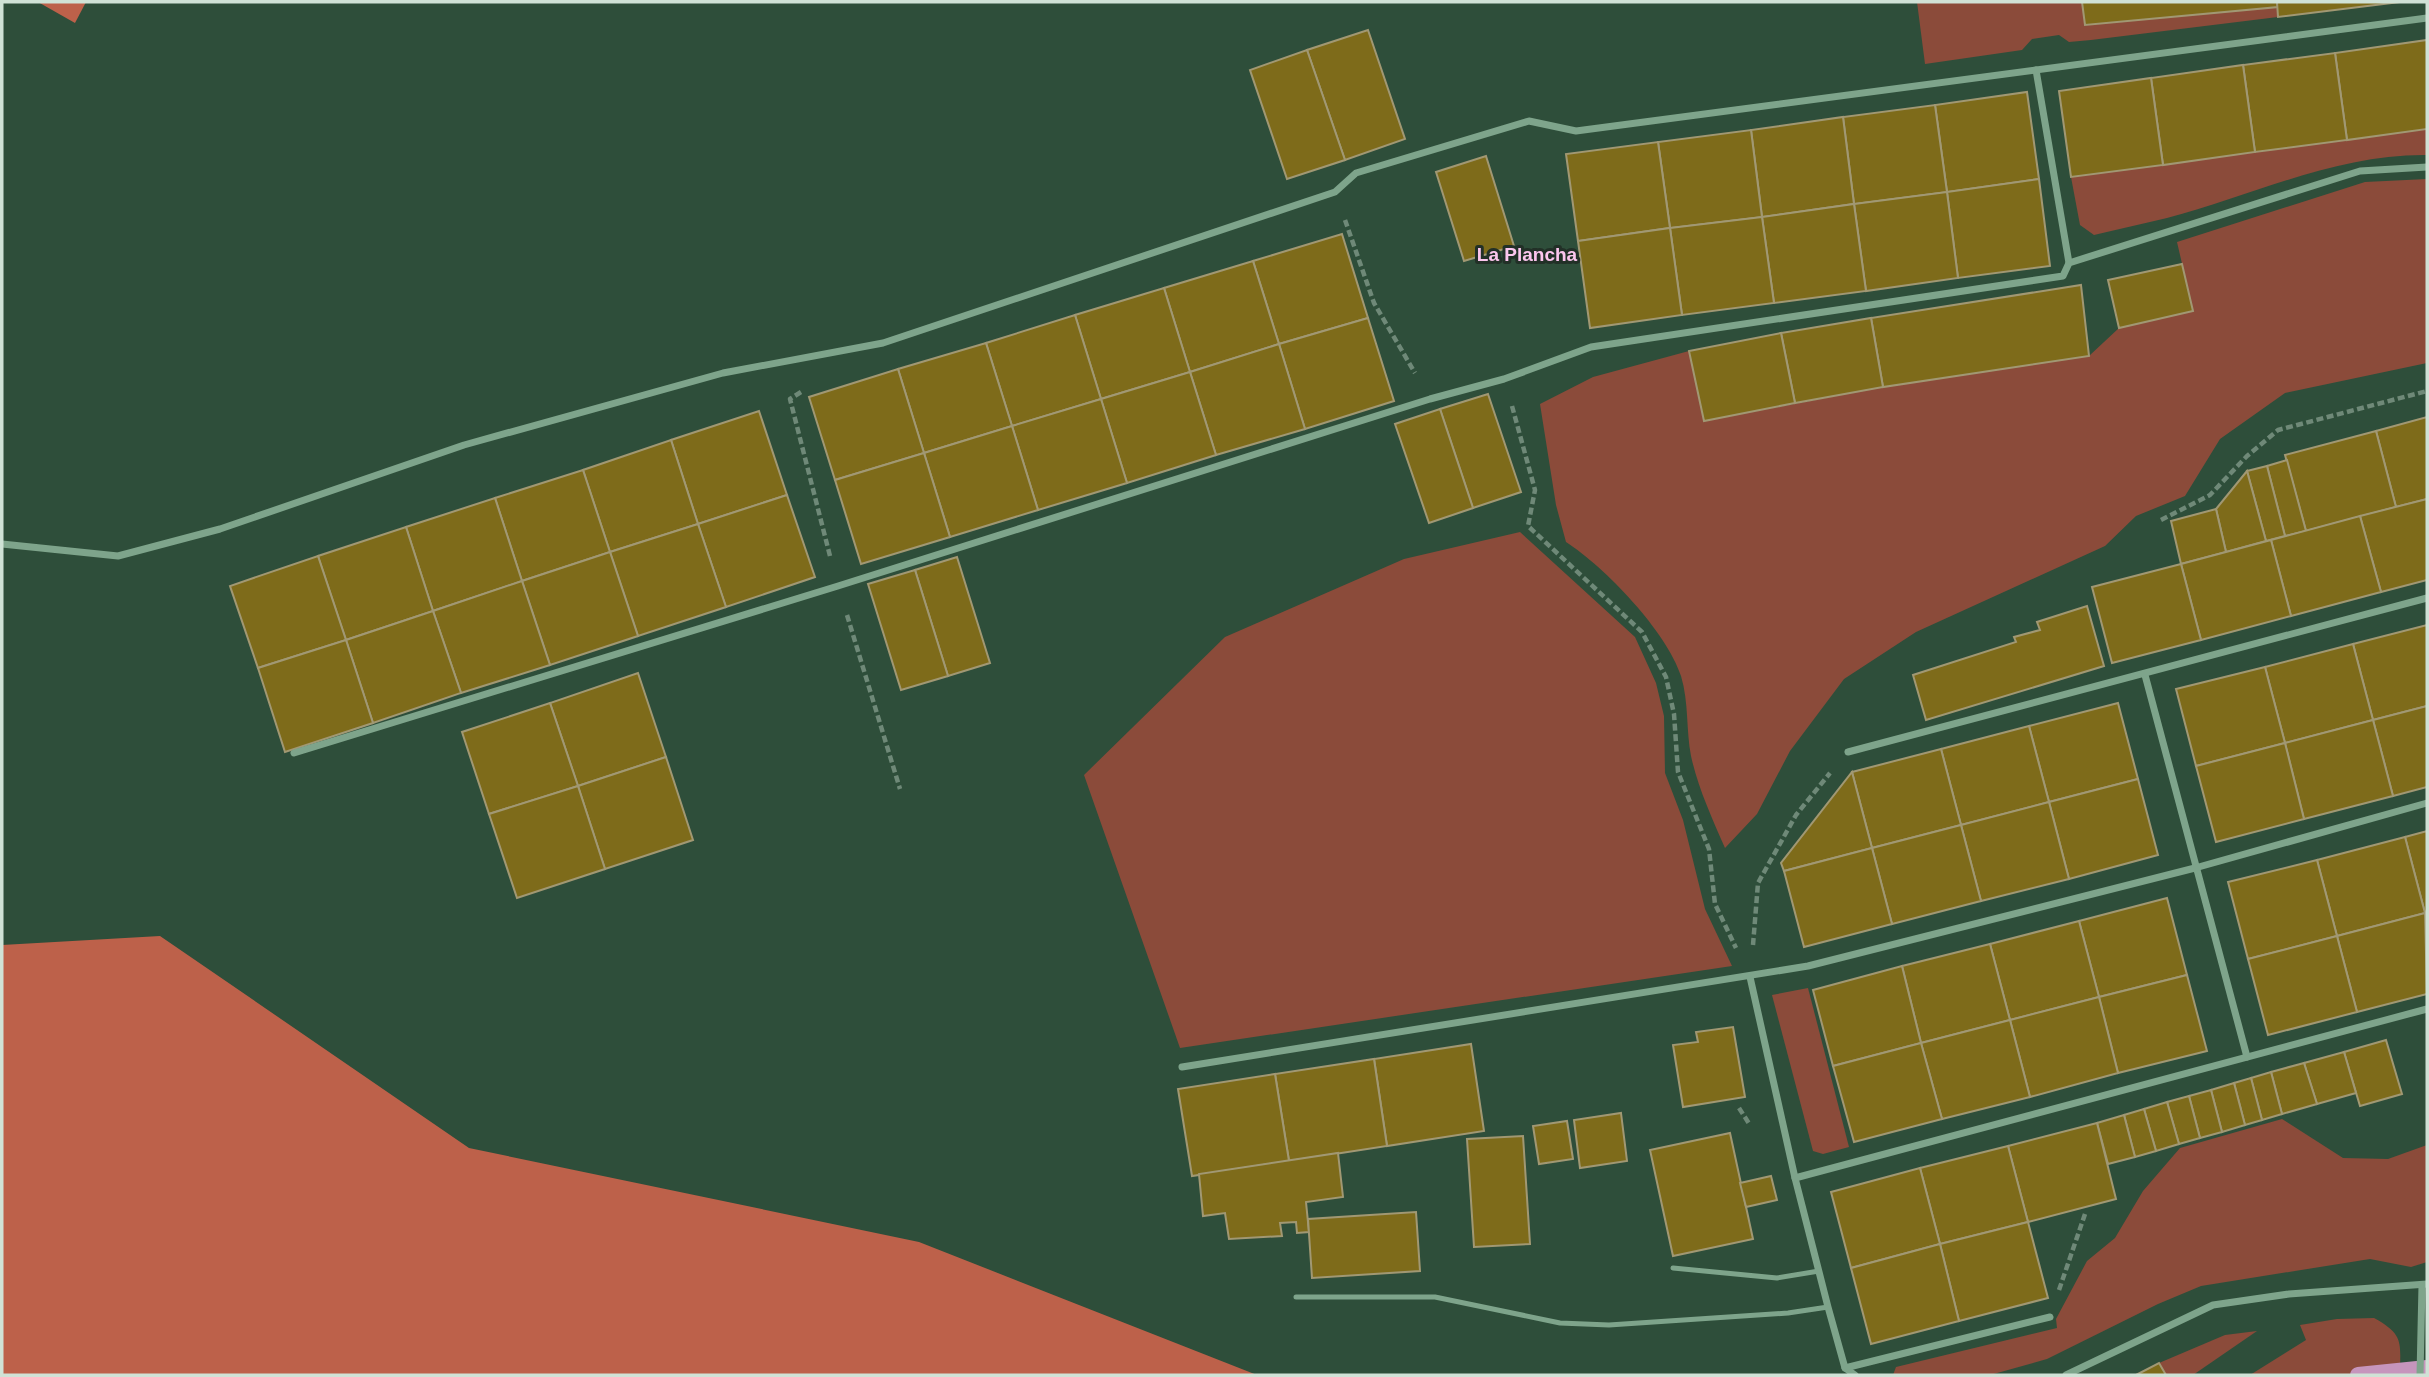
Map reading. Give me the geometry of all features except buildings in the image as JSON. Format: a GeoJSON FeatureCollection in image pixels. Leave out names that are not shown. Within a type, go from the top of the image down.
{"type":"FeatureCollection","features":[{"type":"Feature","properties":{"kind":"street"},"geometry":{"type":"LineString","coordinates":[[2,544],[118,556],[220,529],[464,444],[723,373],[883,343],[1335,192],[1356,173],[1529,121],[1576,131],[2427,18]]}},
{"type":"Feature","properties":{"kind":"street"},"geometry":{"type":"LineString","coordinates":[[293,753],[838,586],[1430,399],[1504,379],[1591,347],[2063,276],[2069,262],[2036,70]]}},
{"type":"Feature","properties":{"kind":"street"},"geometry":{"type":"LineString","coordinates":[[2069,262],[2360,171],[2427,167]]}},
{"type":"Feature","properties":{"kind":"street"},"geometry":{"type":"LineString","coordinates":[[1848,752],[2427,598]]}},
{"type":"Feature","properties":{"kind":"street"},"geometry":{"type":"LineString","coordinates":[[2145,675],[2246,1057]]}},
{"type":"Feature","properties":{"kind":"street"},"geometry":{"type":"LineString","coordinates":[[1182,1067],[1808,966],[2195,868],[2427,803]]}},
{"type":"Feature","properties":{"kind":"street"},"geometry":{"type":"LineString","coordinates":[[1750,977],[1795,1178],[1828,1307],[1845,1368],[1855,1375]]}},
{"type":"Feature","properties":{"kind":"street"},"geometry":{"type":"LineString","coordinates":[[1795,1178],[2427,1009]]}},
{"type":"Feature","properties":{"kind":"street"},"geometry":{"type":"LineString","coordinates":[[2066,1375],[2213,1305],[2289,1294],[2425,1285],[2420,1375]]}},
{"type":"Feature","properties":{"kind":"street"},"geometry":{"type":"LineString","coordinates":[[1845,1368],[2050,1317]]}},
{"type":"Feature","properties":{"kind":"lane"},"geometry":{"type":"LineString","coordinates":[[1673,1268],[1777,1278],[1819,1271]]}},
{"type":"Feature","properties":{"kind":"lane"},"geometry":{"type":"LineString","coordinates":[[1296,1297],[1435,1297],[1560,1323],[1609,1325],[1788,1313],[1828,1307]]}},
{"type":"Feature","properties":{"kind":"path"},"geometry":{"type":"LineString","coordinates":[[1335,192],[1374,303],[1430,399]]}},
{"type":"Feature","properties":{"kind":"path"},"geometry":{"type":"LineString","coordinates":[[1504,379],[1535,491],[1528,526],[1643,632],[1666,677],[1674,714],[1678,772],[1709,849],[1714,904],[1750,977]]}},
{"type":"Feature","properties":{"kind":"path"},"geometry":{"type":"LineString","coordinates":[[813,385],[790,399],[838,586],[900,789]]}},
{"type":"Feature","properties":{"kind":"path"},"geometry":{"type":"LineString","coordinates":[[2161,520],[2210,495],[2246,456],[2278,430],[2427,391]]}},
{"type":"Feature","properties":{"kind":"path"},"geometry":{"type":"LineString","coordinates":[[1750,977],[1758,883],[1796,815],[1848,752]]}},
{"type":"Feature","properties":{"kind":"path"},"geometry":{"type":"LineString","coordinates":[[2050,1317],[2085,1214]]}},
{"type":"Feature","properties":{"kind":"shaded area"},"geometry":{"type":"Polygon","coordinates":[[[38,2],[86,2],[75,23],[38,2]]]}},
{"type":"Feature","properties":{"kind":"shaded area"},"geometry":{"type":"Polygon","coordinates":[[[1917,2],[2082,2],[2085,25],[2278,7],[2278,17],[2069,42],[2059,35],[2032,39],[2022,50],[1925,64],[1917,2]]]}},
{"type":"Feature","properties":{"kind":"shaded area"},"geometry":{"type":"Polygon","coordinates":[[[2427,129],[2427,155],[2393,156],[2328,168],[2199,209],[2094,235],[2080,225],[2071,177],[2427,129]]]}},
{"type":"Feature","properties":{"kind":"shaded area"},"geometry":{"type":"Polygon","coordinates":[[[2427,179],[2427,363],[2285,393],[2220,439],[2185,496],[2136,516],[2105,546],[1916,632],[1844,679],[1790,751],[1757,814],[1725,848],[1694,768],[1689,746],[1684,686],[1674,659],[1663,640],[1633,602],[1598,567],[1566,542],[1556,505],[1540,404],[1593,377],[1689,351],[1704,421],[1883,387],[2089,356],[2119,328],[2193,311],[2177,242],[2365,182],[2427,179]]]}},
{"type":"Feature","properties":{"kind":"shaded area"},"geometry":{"type":"Polygon","coordinates":[[[1520,532],[1635,637],[1656,683],[1664,716],[1665,773],[1683,820],[1705,909],[1732,966],[1180,1048],[1084,775],[1225,637],[1404,559],[1520,532]]]}},
{"type":"Feature","properties":{"kind":"shaded area"},"geometry":{"type":"Polygon","coordinates":[[[160,936],[469,1148],[919,1242],[1257,1375],[2,1375],[2,945],[160,936]]]}},
{"type":"Feature","properties":{"kind":"shaded area"},"geometry":{"type":"Polygon","coordinates":[[[1808,988],[1849,1147],[1823,1154],[1813,1151],[1772,995],[1808,988]]]}},
{"type":"Feature","properties":{"kind":"shaded area"},"geometry":{"type":"Polygon","coordinates":[[[2282,1119],[2343,1158],[2388,1159],[2427,1145],[2427,1262],[2411,1267],[2370,1259],[2201,1286],[2158,1304],[2047,1359],[1990,1375],[1893,1375],[1896,1367],[2057,1328],[2056,1319],[2087,1261],[2115,1238],[2143,1191],[2180,1148],[2282,1119]]]}},
{"type":"Feature","properties":{"kind":"shaded area"},"geometry":{"type":"Polygon","coordinates":[[[2374,1318],[2391,1330],[2399,1341],[2400,1375],[2250,1375],[2306,1340],[2300,1325],[2337,1319],[2374,1318]]]}},
{"type":"Feature","properties":{"kind":"shaded area"},"geometry":{"type":"Polygon","coordinates":[[[2257,1331],[2193,1375],[2166,1375],[2159,1363],[2225,1335],[2257,1331]]]}},
{"type":"Feature","properties":{"kind":"waterway"},"geometry":{"type":"LineString","coordinates":[[2358,1375],[2427,1368]]}},
{"type":"Feature","properties":{"kind":"district","name":"La Plancha"},"geometry":{"type":"Point","coordinates":[1527,254]}}]}
